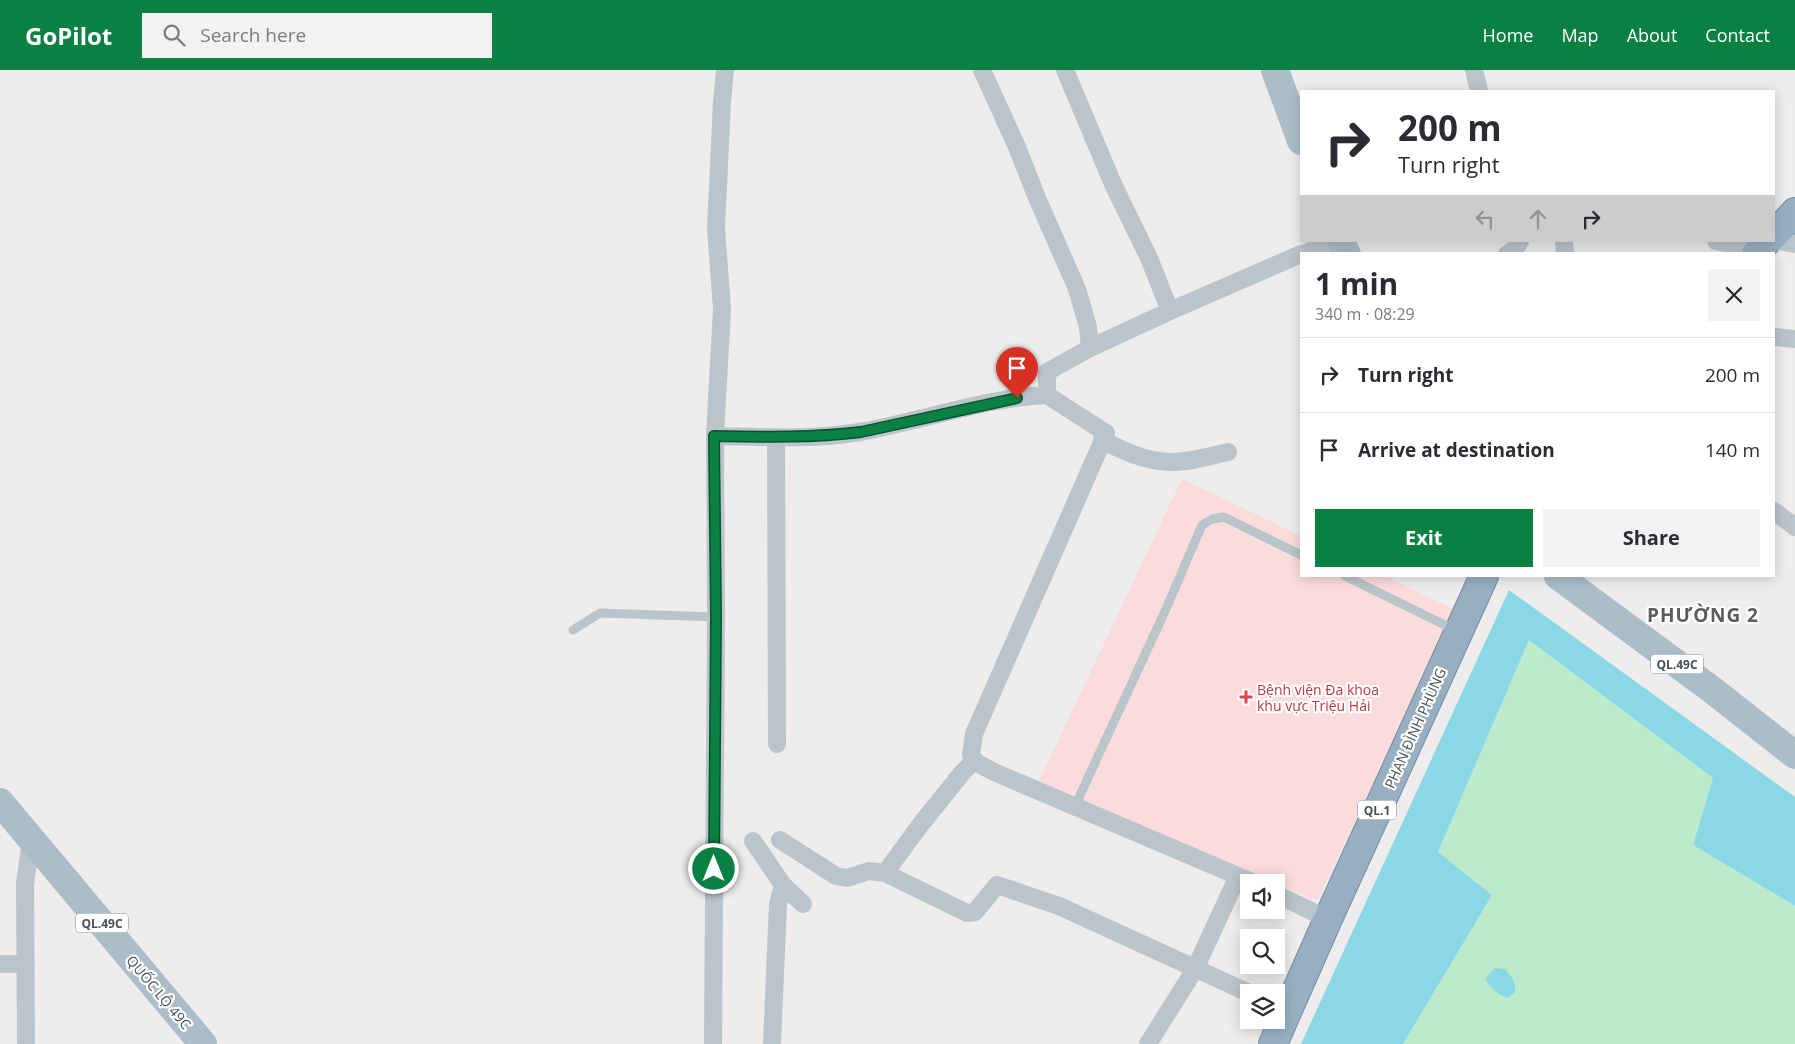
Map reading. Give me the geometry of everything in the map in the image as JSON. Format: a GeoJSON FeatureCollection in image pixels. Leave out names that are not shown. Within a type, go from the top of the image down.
{"type":"FeatureCollection","features":[{"type":"Feature","properties":{"kind":"highway"},"geometry":{"type":"LineString","coordinates":[[1775,234],[1795,212]]}},
{"type":"Feature","properties":{"kind":"highway","name":"PHAN ĐÌNH PHÙNG"},"geometry":{"type":"LineString","coordinates":[[1285,1002],[1328,919],[1484,577]]}},
{"type":"Feature","properties":{"kind":"highway","name":"PHAN ĐÌNH PHÙNG"},"geometry":{"type":"LineString","coordinates":[[1273,1044],[1277,1029]]}},
{"type":"Feature","properties":{"kind":"main road"},"geometry":{"type":"LineString","coordinates":[[1275,70],[1300,137]]}},
{"type":"Feature","properties":{"kind":"main road","name":"QL.49C"},"geometry":{"type":"LineString","coordinates":[[1562,577],[1795,754]]}},
{"type":"Feature","properties":{"kind":"main road","name":"QUỐC LỘ 49C"},"geometry":{"type":"LineString","coordinates":[[0,802],[203,1044]]}},
{"type":"Feature","properties":{"kind":"street"},"geometry":{"type":"LineString","coordinates":[[713,1044],[716,617],[714,436],[722,309],[716,228],[725,70]]}},
{"type":"Feature","properties":{"kind":"street"},"geometry":{"type":"LineString","coordinates":[[982,70],[1077,289],[1088,327],[1090,348]]}},
{"type":"Feature","properties":{"kind":"street"},"geometry":{"type":"LineString","coordinates":[[1065,70],[1113,184],[1150,258],[1170,311]]}},
{"type":"Feature","properties":{"kind":"street"},"geometry":{"type":"LineString","coordinates":[[1474,70],[1479,90]]}},
{"type":"Feature","properties":{"kind":"street"},"geometry":{"type":"LineString","coordinates":[[1307,252],[1332,242]]}},
{"type":"Feature","properties":{"kind":"street"},"geometry":{"type":"LineString","coordinates":[[1512,252],[1520,242]]}},
{"type":"Feature","properties":{"kind":"street"},"geometry":{"type":"LineString","coordinates":[[1733,242],[1795,244]]}},
{"type":"Feature","properties":{"kind":"street"},"geometry":{"type":"LineString","coordinates":[[1047,395],[1047,372],[1090,348],[1300,255]]}},
{"type":"Feature","properties":{"kind":"street"},"geometry":{"type":"LineString","coordinates":[[1775,337],[1795,339]]}},
{"type":"Feature","properties":{"kind":"street"},"geometry":{"type":"LineString","coordinates":[[714,436],[776,438],[837,435],[861,432],[1004,400],[1047,395],[1106,433],[974,734],[972,755],[977,763],[994,772],[1240,877]]}},
{"type":"Feature","properties":{"kind":"street"},"geometry":{"type":"LineString","coordinates":[[776,438],[777,744]]}},
{"type":"Feature","properties":{"kind":"street"},"geometry":{"type":"LineString","coordinates":[[1102,440],[1126,452],[1152,460],[1171,462],[1228,452]]}},
{"type":"Feature","properties":{"kind":"street"},"geometry":{"type":"LineString","coordinates":[[1775,513],[1795,527]]}},
{"type":"Feature","properties":{"kind":"street"},"geometry":{"type":"LineString","coordinates":[[885,873],[921,824],[962,773],[975,760]]}},
{"type":"Feature","properties":{"kind":"street"},"geometry":{"type":"LineString","coordinates":[[26,1044],[25,884],[32,840]]}},
{"type":"Feature","properties":{"kind":"street"},"geometry":{"type":"LineString","coordinates":[[780,840],[836,876],[842,878],[869,871],[885,873],[970,914],[975,912],[997,885],[1059,906],[1240,990]]}},
{"type":"Feature","properties":{"kind":"street"},"geometry":{"type":"LineString","coordinates":[[752,841],[783,885],[803,904]]}},
{"type":"Feature","properties":{"kind":"street"},"geometry":{"type":"LineString","coordinates":[[772,1044],[778,904],[783,885]]}},
{"type":"Feature","properties":{"kind":"street"},"geometry":{"type":"LineString","coordinates":[[1148,1044],[1194,969],[1240,888]]}},
{"type":"Feature","properties":{"kind":"street"},"geometry":{"type":"LineString","coordinates":[[1285,898],[1328,919]]}},
{"type":"Feature","properties":{"kind":"street"},"geometry":{"type":"LineString","coordinates":[[0,964],[26,964]]}},
{"type":"Feature","properties":{"kind":"lane"},"geometry":{"type":"LineString","coordinates":[[1075,806],[1166,609],[1202,525],[1212,519],[1224,517],[1300,555]]}},
{"type":"Feature","properties":{"kind":"lane"},"geometry":{"type":"LineString","coordinates":[[1347,577],[1459,631]]}},
{"type":"Feature","properties":{"kind":"lane"},"geometry":{"type":"LineString","coordinates":[[573,630],[600,613],[716,617]]}},
{"type":"Feature","properties":{"kind":"shaded area","name":"Bệnh viện Đa khoa khu vực Triệu Hải"},"geometry":{"type":"Polygon","coordinates":[[[1182,479],[1300,536],[1300,577],[1387,577],[1455,610],[1317,901],[1285,888],[1285,874],[1254,874],[1038,783],[1182,479]]]}},
{"type":"Feature","properties":{"kind":"green space"},"geometry":{"type":"Polygon","coordinates":[[[1529,640],[1713,778],[1693,845],[1795,906],[1795,1044],[1403,1044],[1492,895],[1438,852],[1529,640]]]}},
{"type":"Feature","properties":{"kind":"water"},"geometry":{"type":"Polygon","coordinates":[[[1509,590],[1795,797],[1795,906],[1693,845],[1713,778],[1529,640],[1438,852],[1492,895],[1403,1044],[1301,1044],[1509,590]]]}},
{"type":"Feature","properties":{"kind":"water"},"geometry":{"type":"Polygon","coordinates":[[[1495,968],[1505,969],[1515,984],[1515,991],[1508,998],[1495,991],[1485,979],[1495,968]]]}},
{"type":"Feature","properties":{"kind":"place","name":"Bệnh viện Đa khoa khu vực Triệu Hải"},"geometry":{"type":"Point","coordinates":[1246,697]}},
{"type":"Feature","properties":{"kind":"district","name":"PHƯỜNG 2"},"geometry":{"type":"Point","coordinates":[1703,615]}},
{"type":"Feature","properties":{"kind":"route"},"geometry":{"type":"LineString","coordinates":[[714,869],[716,617],[714,436],[815,437],[861,432],[1017,398]]}}]}
